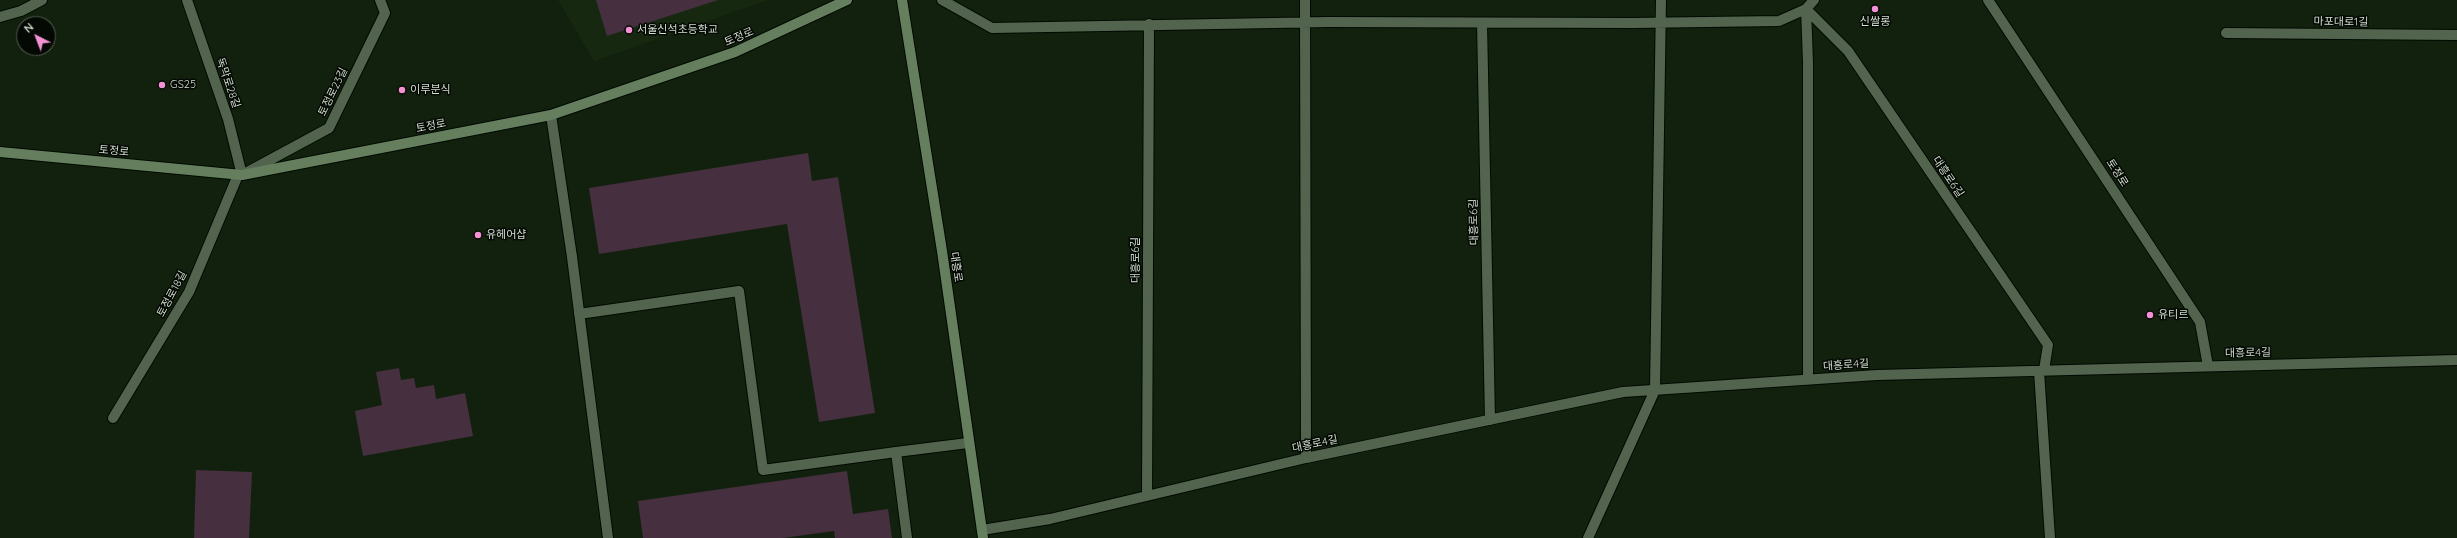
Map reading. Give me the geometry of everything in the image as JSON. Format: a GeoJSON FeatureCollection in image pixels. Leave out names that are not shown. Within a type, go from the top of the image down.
{"type":"FeatureCollection","features":[{"type":"Feature","properties":{"kind":"main road","name":"토정로"},"geometry":{"type":"LineString","coordinates":[[0,152],[240,175],[551,114],[735,52],[847,0]]}},
{"type":"Feature","properties":{"kind":"main road","name":"대흥로"},"geometry":{"type":"LineString","coordinates":[[902,0],[942,251],[982,534]]}},
{"type":"Feature","properties":{"kind":"street"},"geometry":{"type":"LineString","coordinates":[[0,17],[21,11],[42,0]]}},
{"type":"Feature","properties":{"kind":"street","name":"독막로28길"},"geometry":{"type":"LineString","coordinates":[[187,0],[228,119],[240,175]]}},
{"type":"Feature","properties":{"kind":"street","name":"토정로23길"},"geometry":{"type":"LineString","coordinates":[[240,175],[328,128],[385,13],[380,0]]}},
{"type":"Feature","properties":{"kind":"street"},"geometry":{"type":"LineString","coordinates":[[942,0],[992,28],[1149,24],[1633,23],[1661,21],[1779,21],[1806,9],[1814,0]]}},
{"type":"Feature","properties":{"kind":"street"},"geometry":{"type":"LineString","coordinates":[[1305,0],[1306,458]]}},
{"type":"Feature","properties":{"kind":"street"},"geometry":{"type":"LineString","coordinates":[[1588,538],[1655,390],[1661,0]]}},
{"type":"Feature","properties":{"kind":"street","name":"토정로"},"geometry":{"type":"LineString","coordinates":[[1988,0],[2200,322],[2208,366]]}},
{"type":"Feature","properties":{"kind":"street"},"geometry":{"type":"LineString","coordinates":[[1806,9],[1808,62],[1808,380]]}},
{"type":"Feature","properties":{"kind":"street","name":"대흥로6길"},"geometry":{"type":"LineString","coordinates":[[1806,9],[1848,51],[2048,345],[2041,371]]}},
{"type":"Feature","properties":{"kind":"street","name":"대흥로6길"},"geometry":{"type":"LineString","coordinates":[[1482,23],[1490,420]]}},
{"type":"Feature","properties":{"kind":"street","name":"대흥로6길"},"geometry":{"type":"LineString","coordinates":[[1147,496],[1149,24]]}},
{"type":"Feature","properties":{"kind":"street","name":"마포대로1길"},"geometry":{"type":"LineString","coordinates":[[2226,33],[2457,35]]}},
{"type":"Feature","properties":{"kind":"street"},"geometry":{"type":"LineString","coordinates":[[551,114],[572,257],[608,538]]}},
{"type":"Feature","properties":{"kind":"street","name":"토정로18길"},"geometry":{"type":"LineString","coordinates":[[113,418],[189,292],[240,175]]}},
{"type":"Feature","properties":{"kind":"street"},"geometry":{"type":"LineString","coordinates":[[579,314],[739,291],[763,470],[968,443]]}},
{"type":"Feature","properties":{"kind":"street","name":"대흥로4길"},"geometry":{"type":"LineString","coordinates":[[982,534],[1306,458],[1623,392],[1885,375],[2457,360]]}},
{"type":"Feature","properties":{"kind":"street"},"geometry":{"type":"LineString","coordinates":[[2041,371],[2050,538]]}},
{"type":"Feature","properties":{"kind":"street"},"geometry":{"type":"LineString","coordinates":[[896,452],[907,538]]}},
{"type":"Feature","properties":{"kind":"shaded area","name":"서울신석초등학교"},"geometry":{"type":"Polygon","coordinates":[[[558,0],[768,0],[594,61],[558,0]]]}},
{"type":"Feature","properties":{"kind":"building"},"geometry":{"type":"Polygon","coordinates":[[[596,0],[718,0],[607,36],[596,0]]]}},
{"type":"Feature","properties":{"kind":"building"},"geometry":{"type":"Polygon","coordinates":[[[808,153],[812,181],[838,177],[875,413],[819,422],[787,224],[599,254],[589,188],[808,153]]]}},
{"type":"Feature","properties":{"kind":"building"},"geometry":{"type":"Polygon","coordinates":[[[399,368],[401,380],[414,378],[416,388],[434,385],[436,399],[465,393],[473,436],[363,456],[355,411],[382,405],[376,372],[399,368]]]}},
{"type":"Feature","properties":{"kind":"building"},"geometry":{"type":"Polygon","coordinates":[[[196,470],[252,472],[249,538],[194,538],[196,470]]]}},
{"type":"Feature","properties":{"kind":"building"},"geometry":{"type":"Polygon","coordinates":[[[847,471],[853,514],[888,509],[892,538],[835,538],[834,531],[783,538],[643,538],[638,501],[847,471]]]}},
{"type":"Feature","properties":{"kind":"place","name":"신쌀롱"},"geometry":{"type":"Point","coordinates":[1875,9]}},
{"type":"Feature","properties":{"kind":"place","name":"서울신석초등학교"},"geometry":{"type":"Point","coordinates":[629,30]}},
{"type":"Feature","properties":{"kind":"place","name":"GS25"},"geometry":{"type":"Point","coordinates":[162,85]}},
{"type":"Feature","properties":{"kind":"place","name":"이루분식"},"geometry":{"type":"Point","coordinates":[402,90]}},
{"type":"Feature","properties":{"kind":"place","name":"유헤어샵"},"geometry":{"type":"Point","coordinates":[478,235]}},
{"type":"Feature","properties":{"kind":"place","name":"유티르"},"geometry":{"type":"Point","coordinates":[2150,315]}}]}
